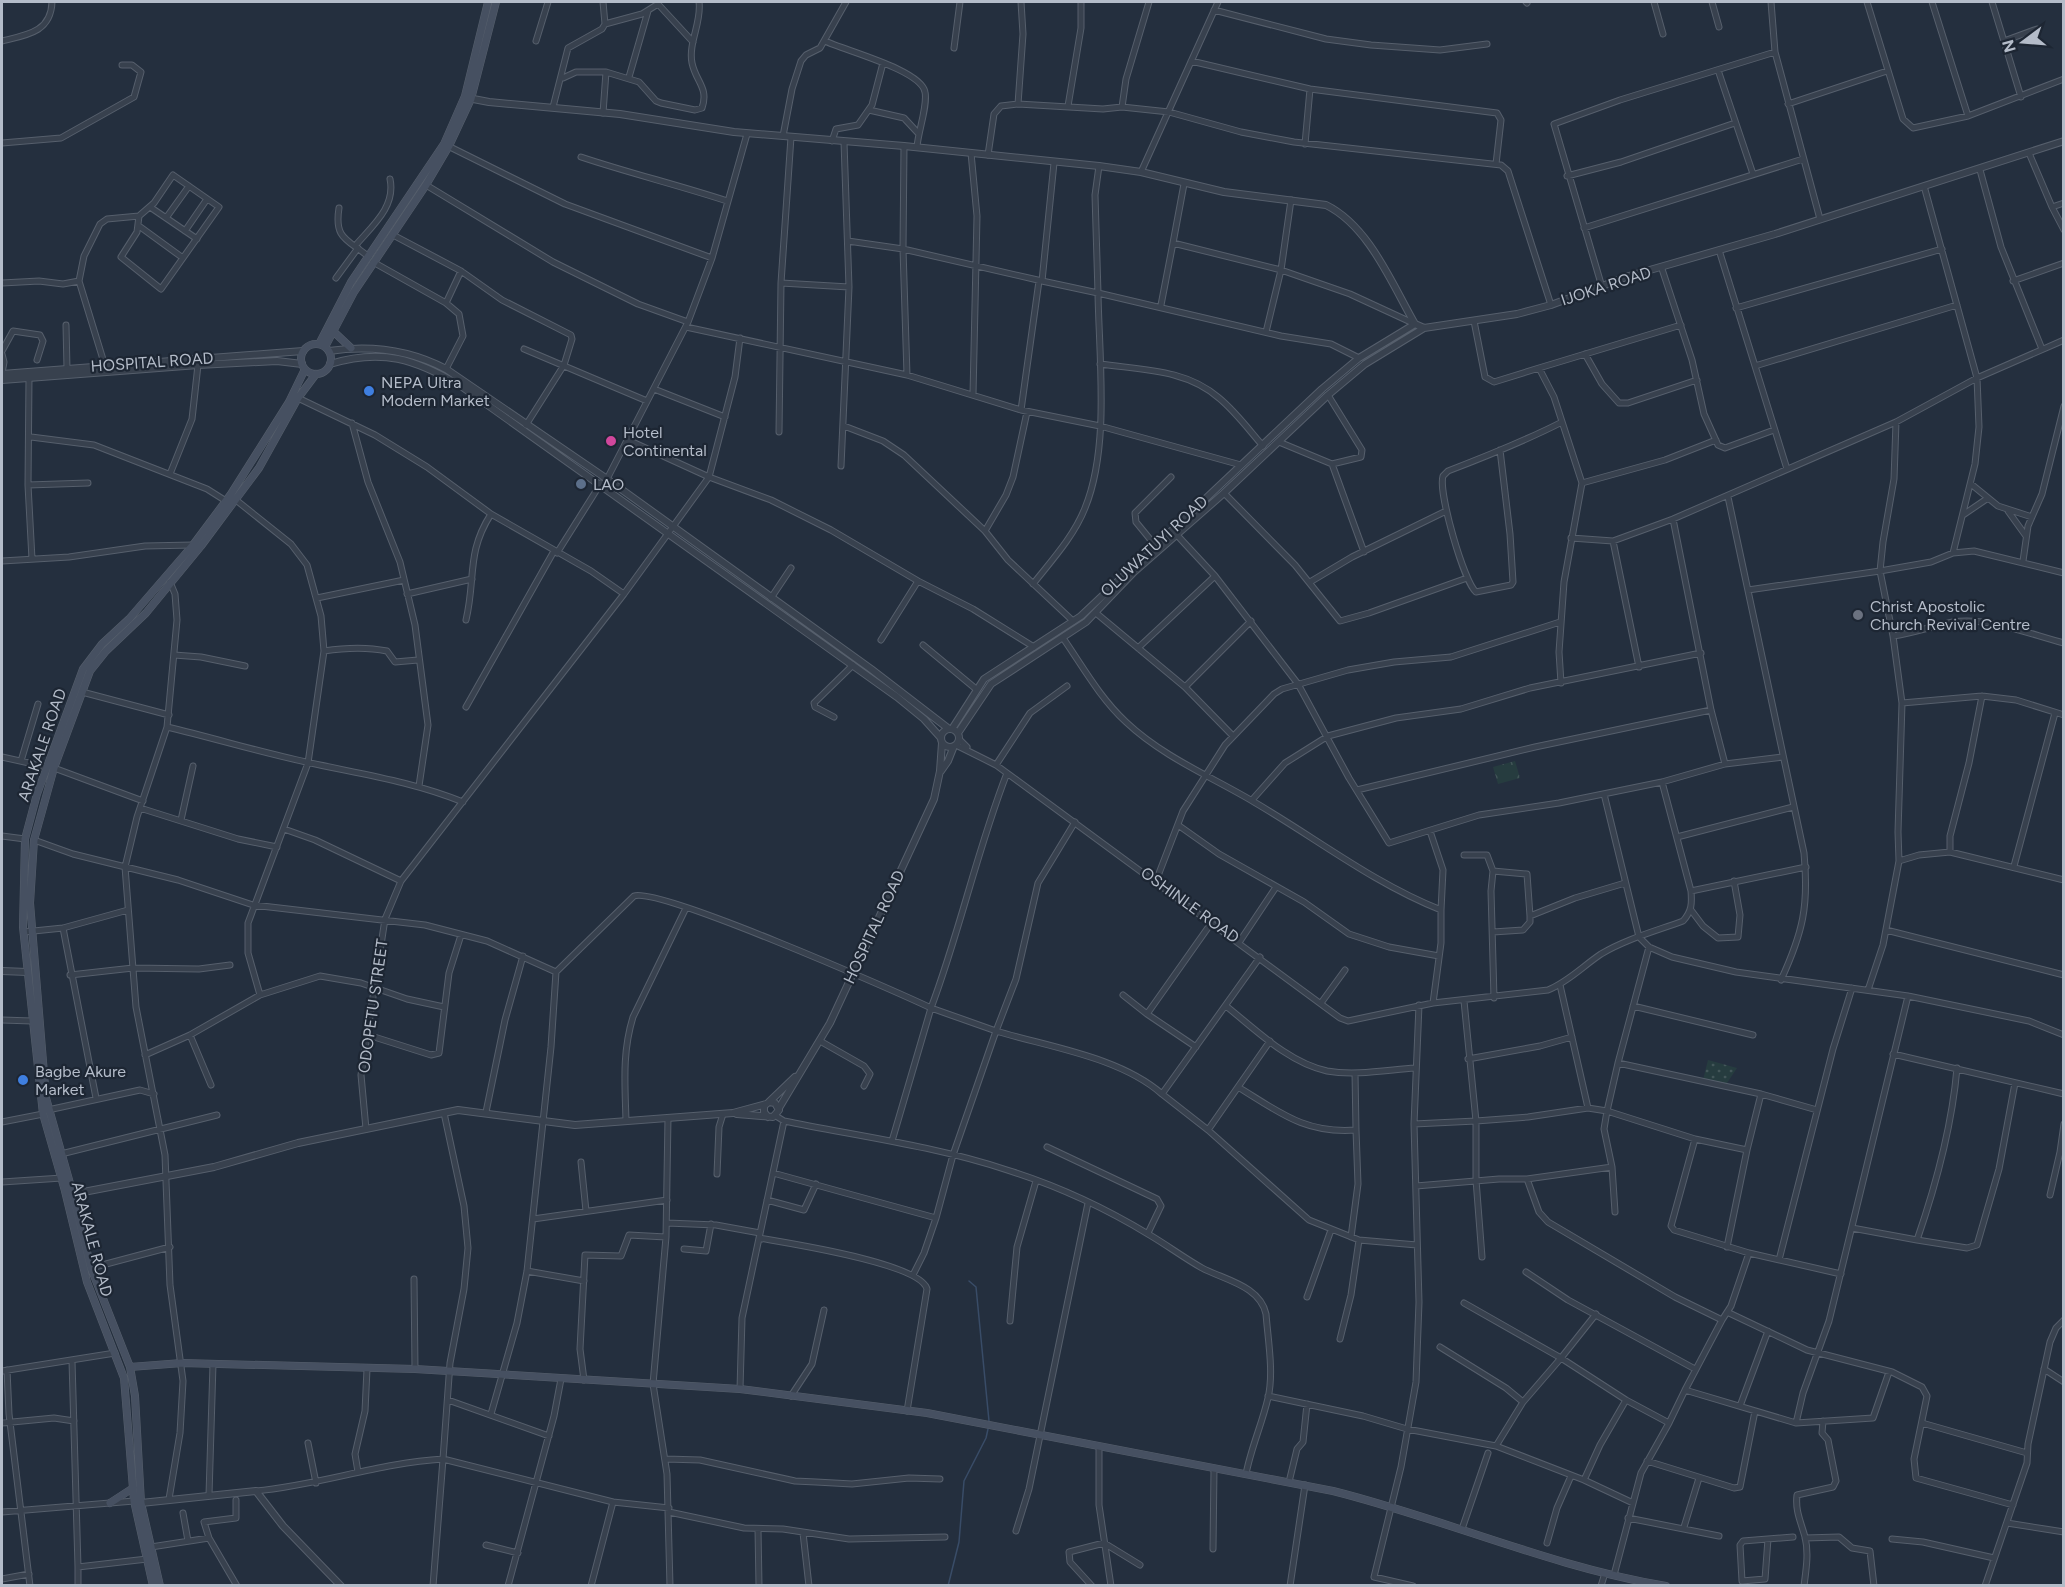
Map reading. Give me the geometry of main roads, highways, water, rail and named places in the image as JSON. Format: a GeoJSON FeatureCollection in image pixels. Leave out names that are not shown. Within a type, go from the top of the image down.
{"type":"FeatureCollection","features":[{"type":"Feature","properties":{"kind":"main road"},"geometry":{"type":"LineString","coordinates":[[468,98],[489,2]]}},
{"type":"Feature","properties":{"kind":"main road"},"geometry":{"type":"LineString","coordinates":[[324,347],[307,347],[303,351],[304,366],[316,374],[327,369],[330,364],[324,347],[351,282],[393,235],[426,185],[447,145],[468,98],[496,2]]}},
{"type":"Feature","properties":{"kind":"main road"},"geometry":{"type":"LineString","coordinates":[[324,347],[371,260],[447,145]]}},
{"type":"Feature","properties":{"kind":"main road"},"geometry":{"type":"LineString","coordinates":[[333,331],[351,348]]}},
{"type":"Feature","properties":{"kind":"main road","name":"ARAKALE ROAD"},"geometry":{"type":"LineString","coordinates":[[160,1586],[133,1488],[133,1431],[124,1378],[102,1310],[73,1194],[45,1112],[28,932],[25,839],[51,768],[96,662],[138,621],[226,501],[267,440],[304,366]]}},
{"type":"Feature","properties":{"kind":"main road","name":"ARAKALE ROAD"},"geometry":{"type":"LineString","coordinates":[[153,1586],[138,1502],[130,1367],[87,1282],[45,1112],[27,972],[34,840],[51,768],[83,669],[102,644],[168,579],[236,500],[259,468],[298,398],[316,374]]}},
{"type":"Feature","properties":{"kind":"main road"},"geometry":{"type":"LineString","coordinates":[[130,1367],[182,1363],[415,1369],[504,1374],[740,1389],[908,1411],[1305,1485],[1390,1505],[1605,1573],[1666,1586]]}},
{"type":"Feature","properties":{"kind":"main road"},"geometry":{"type":"LineString","coordinates":[[110,1503],[133,1488]]}},
{"type":"Feature","properties":{"kind":"waterway"},"geometry":{"type":"LineString","coordinates":[[969,1281],[976,1287],[989,1421]]}},
{"type":"Feature","properties":{"kind":"waterway"},"geometry":{"type":"LineString","coordinates":[[948,1586],[959,1542],[964,1481],[986,1438],[988,1429]]}},
{"type":"Feature","properties":{"kind":"place","name":"NEPA Ultra Modern Market"},"geometry":{"type":"Point","coordinates":[369,391]}},
{"type":"Feature","properties":{"kind":"place","name":"Hotel Continental"},"geometry":{"type":"Point","coordinates":[611,441]}},
{"type":"Feature","properties":{"kind":"place","name":"LAO"},"geometry":{"type":"Point","coordinates":[581,484]}},
{"type":"Feature","properties":{"kind":"place","name":"Christ Apostolic Church Revival Centre"},"geometry":{"type":"Point","coordinates":[1858,615]}},
{"type":"Feature","properties":{"kind":"place","name":"Bagbe Akure Market"},"geometry":{"type":"Point","coordinates":[23,1080]}}]}
